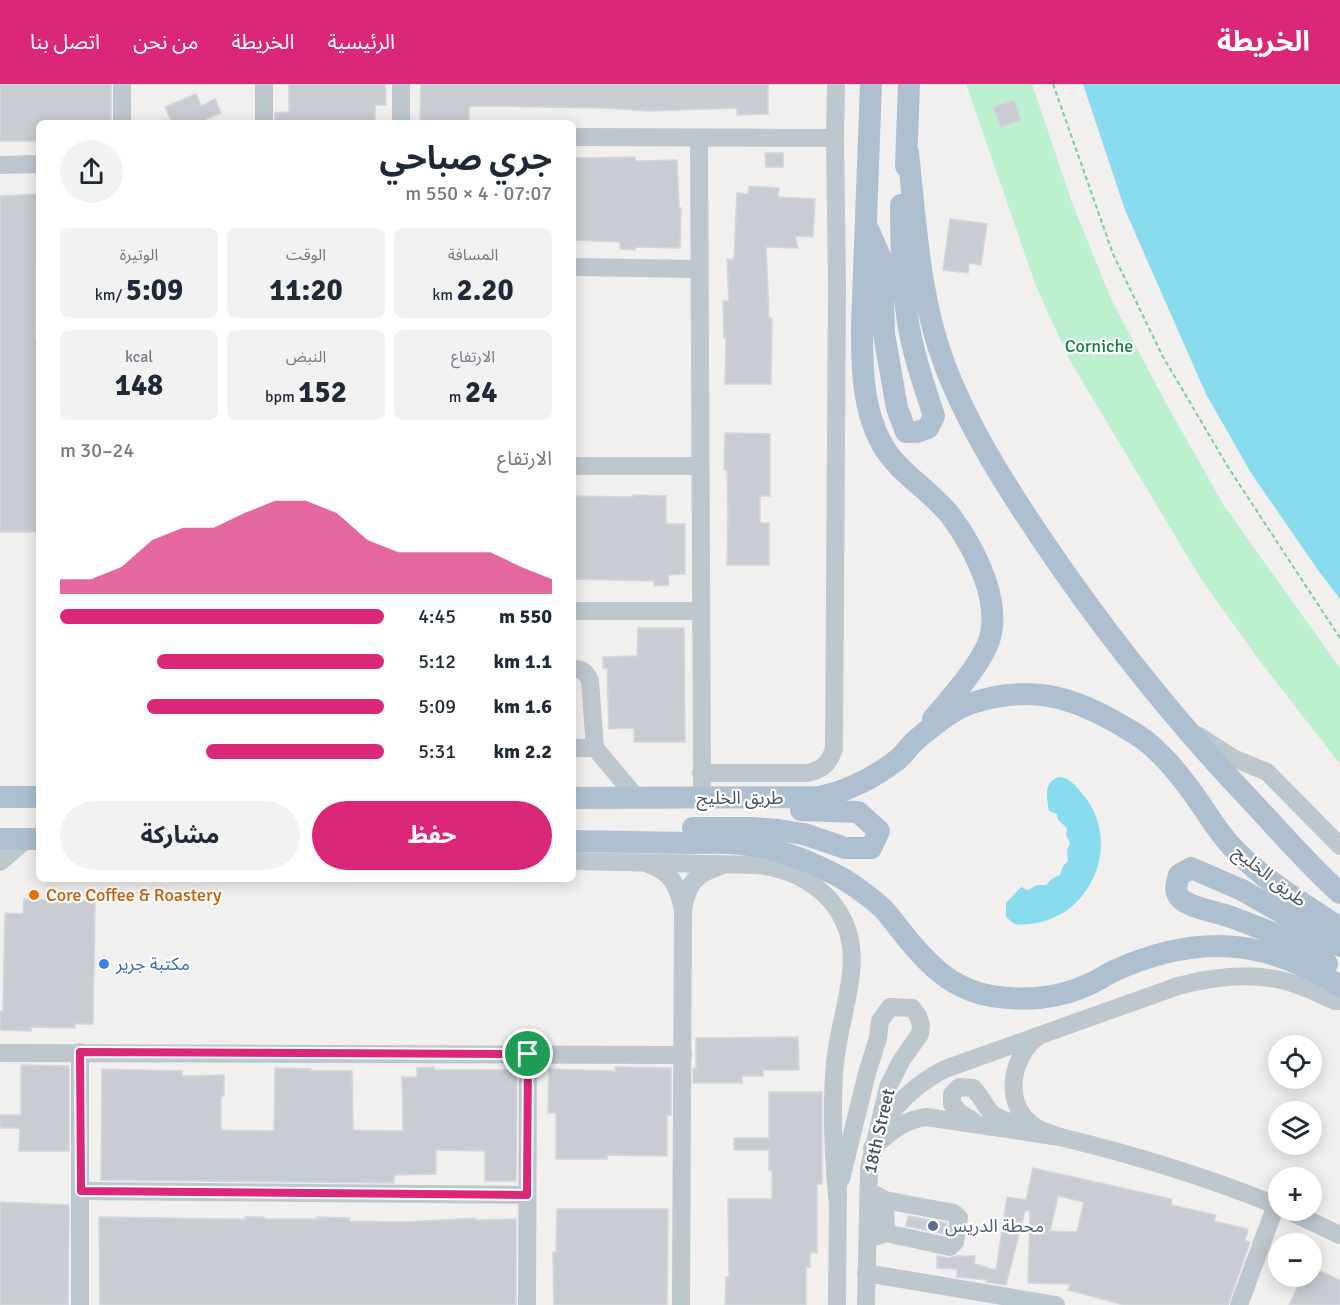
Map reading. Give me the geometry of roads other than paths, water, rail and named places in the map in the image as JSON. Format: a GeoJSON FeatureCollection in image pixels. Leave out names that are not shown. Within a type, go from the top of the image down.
{"type":"FeatureCollection","features":[{"type":"Feature","properties":{"kind":"main road"},"geometry":{"type":"LineString","coordinates":[[871,84],[862,361],[868,414],[884,447],[905,472],[949,514],[980,565],[987,581],[991,602],[992,623],[988,644],[966,679],[915,741]]}},
{"type":"Feature","properties":{"kind":"main road"},"geometry":{"type":"LineString","coordinates":[[909,84],[908,153],[921,274],[927,304],[945,364],[969,418],[1007,486],[1086,605],[1183,726],[1340,893]]}},
{"type":"Feature","properties":{"kind":"main road"},"geometry":{"type":"LineString","coordinates":[[866,222],[882,261],[884,334],[897,408],[906,432],[917,432],[928,428],[934,416],[913,350],[904,291],[901,200],[908,153]]}},
{"type":"Feature","properties":{"kind":"main road","name":"طريق الخليج"},"geometry":{"type":"LineString","coordinates":[[576,798],[820,797],[836,794],[898,760],[915,741],[968,704],[990,697],[1041,693],[1086,706],[1129,730],[1155,748],[1188,786],[1212,823],[1233,848],[1251,865],[1340,928]]}},
{"type":"Feature","properties":{"kind":"main road"},"geometry":{"type":"LineString","coordinates":[[0,797],[36,797]]}},
{"type":"Feature","properties":{"kind":"main road"},"geometry":{"type":"LineString","coordinates":[[609,842],[666,828],[751,828],[804,834],[845,848],[870,848],[879,831],[858,812],[757,808],[702,798]]}},
{"type":"Feature","properties":{"kind":"main road"},"geometry":{"type":"LineString","coordinates":[[0,839],[33,839]]}},
{"type":"Feature","properties":{"kind":"main road"},"geometry":{"type":"LineString","coordinates":[[576,841],[742,844],[781,853],[841,877],[886,911],[893,923],[925,961],[944,976],[978,992],[996,997],[1022,999],[1048,997],[1075,990],[1114,970],[1150,957],[1186,947],[1223,945],[1256,949],[1295,963],[1340,985]]}},
{"type":"Feature","properties":{"kind":"main road"},"geometry":{"type":"LineString","coordinates":[[1340,946],[1242,890],[1191,868],[1179,874],[1175,888],[1180,898],[1199,908],[1229,916],[1288,941],[1326,963],[1340,985]]}},
{"type":"Feature","properties":{"kind":"street"},"geometry":{"type":"LineString","coordinates":[[122,84],[122,120]]}},
{"type":"Feature","properties":{"kind":"street"},"geometry":{"type":"LineString","coordinates":[[264,84],[264,120]]}},
{"type":"Feature","properties":{"kind":"street"},"geometry":{"type":"LineString","coordinates":[[401,84],[401,120]]}},
{"type":"Feature","properties":{"kind":"street"},"geometry":{"type":"LineString","coordinates":[[702,773],[807,773],[817,771],[825,765],[834,749],[836,84]]}},
{"type":"Feature","properties":{"kind":"street"},"geometry":{"type":"LineString","coordinates":[[576,137],[835,138]]}},
{"type":"Feature","properties":{"kind":"street"},"geometry":{"type":"LineString","coordinates":[[699,138],[702,798]]}},
{"type":"Feature","properties":{"kind":"street"},"geometry":{"type":"LineString","coordinates":[[0,165],[36,164]]}},
{"type":"Feature","properties":{"kind":"street"},"geometry":{"type":"LineString","coordinates":[[576,267],[698,269]]}},
{"type":"Feature","properties":{"kind":"street"},"geometry":{"type":"LineString","coordinates":[[576,466],[699,466]]}},
{"type":"Feature","properties":{"kind":"street"},"geometry":{"type":"LineString","coordinates":[[576,611],[700,611]]}},
{"type":"Feature","properties":{"kind":"street"},"geometry":{"type":"LineString","coordinates":[[576,669],[587,673],[590,681],[595,748],[637,798]]}},
{"type":"Feature","properties":{"kind":"street"},"geometry":{"type":"LineString","coordinates":[[1183,726],[1233,758],[1267,772],[1340,846]]}},
{"type":"Feature","properties":{"kind":"street"},"geometry":{"type":"LineString","coordinates":[[576,748],[595,748]]}},
{"type":"Feature","properties":{"kind":"street"},"geometry":{"type":"LineString","coordinates":[[0,862],[33,839]]}},
{"type":"Feature","properties":{"kind":"street"},"geometry":{"type":"LineString","coordinates":[[781,853],[807,868],[838,892],[851,912],[860,949],[841,1098],[837,1196],[837,1305]]}},
{"type":"Feature","properties":{"kind":"street"},"geometry":{"type":"LineString","coordinates":[[576,861],[776,867],[792,872],[821,890],[839,911],[850,940],[851,973],[835,1063],[832,1144],[837,1196]]}},
{"type":"Feature","properties":{"kind":"street"},"geometry":{"type":"LineString","coordinates":[[635,862],[661,868],[669,875],[680,893],[683,911],[681,1305]]}},
{"type":"Feature","properties":{"kind":"street"},"geometry":{"type":"LineString","coordinates":[[683,911],[687,890],[692,882],[704,872],[724,864]]}},
{"type":"Feature","properties":{"kind":"street"},"geometry":{"type":"LineString","coordinates":[[876,1129],[924,1080],[945,1069],[1205,978],[1262,976],[1293,983],[1340,1001]]}},
{"type":"Feature","properties":{"kind":"street","name":"18th Street"},"geometry":{"type":"LineString","coordinates":[[837,1196],[867,1073],[878,1038],[880,1021],[890,1007],[912,1008],[921,1025],[920,1034],[901,1061],[888,1087],[872,1148],[867,1190],[866,1305]]}},
{"type":"Feature","properties":{"kind":"street"},"geometry":{"type":"LineString","coordinates":[[1035,1127],[1017,1104],[1013,1080],[1020,1058],[1031,1042],[1043,1033]]}},
{"type":"Feature","properties":{"kind":"street"},"geometry":{"type":"LineString","coordinates":[[80,1052],[80,1305]]}},
{"type":"Feature","properties":{"kind":"street"},"geometry":{"type":"LineString","coordinates":[[0,1053],[683,1055]]}},
{"type":"Feature","properties":{"kind":"street"},"geometry":{"type":"LineString","coordinates":[[527,1305],[528,1054]]}},
{"type":"Feature","properties":{"kind":"street"},"geometry":{"type":"LineString","coordinates":[[982,1125],[965,1117],[954,1108],[952,1094],[959,1087],[973,1088],[987,1110],[1001,1120],[1035,1127],[1060,1137]]}},
{"type":"Feature","properties":{"kind":"street"},"geometry":{"type":"LineString","coordinates":[[872,1148],[898,1125],[911,1119],[926,1117],[1060,1137],[1126,1153],[1193,1174],[1268,1202]]}},
{"type":"Feature","properties":{"kind":"street"},"geometry":{"type":"LineString","coordinates":[[866,1239],[886,1233],[950,1247],[955,1242],[959,1218],[954,1214],[885,1200],[867,1190]]}},
{"type":"Feature","properties":{"kind":"street"},"geometry":{"type":"LineString","coordinates":[[81,1191],[527,1195]]}},
{"type":"Feature","properties":{"kind":"street"},"geometry":{"type":"LineString","coordinates":[[885,1200],[886,1233]]}},
{"type":"Feature","properties":{"kind":"street"},"geometry":{"type":"LineString","coordinates":[[1239,1305],[1275,1221]]}},
{"type":"Feature","properties":{"kind":"street"},"geometry":{"type":"LineString","coordinates":[[1310,1221],[1340,1235]]}},
{"type":"Feature","properties":{"kind":"street"},"geometry":{"type":"LineString","coordinates":[[866,1273],[1056,1305]]}},
{"type":"Feature","properties":{"kind":"water"},"geometry":{"type":"Polygon","coordinates":[[[1083,84],[1340,84],[1340,599],[1251,473],[1206,394],[1125,210],[1083,84]]]}},
{"type":"Feature","properties":{"kind":"water"},"geometry":{"type":"Polygon","coordinates":[[[1058,777],[1073,783],[1094,812],[1100,835],[1100,858],[1092,880],[1079,899],[1062,914],[1040,922],[1014,924],[1006,917],[1006,903],[1021,887],[1028,890],[1037,885],[1046,885],[1060,875],[1063,866],[1068,861],[1067,850],[1070,843],[1066,835],[1067,828],[1058,820],[1057,814],[1049,811],[1047,801],[1048,787],[1058,777]]]}},
{"type":"Feature","properties":{"kind":"place","name":"Core Coffee & Roastery"},"geometry":{"type":"Point","coordinates":[34,895]}},
{"type":"Feature","properties":{"kind":"place","name":"مكتبة جرير"},"geometry":{"type":"Point","coordinates":[104,964]}},
{"type":"Feature","properties":{"kind":"place","name":"محطة الدريس"},"geometry":{"type":"Point","coordinates":[933,1226]}},
{"type":"Feature","properties":{"kind":"park label","name":"Corniche"},"geometry":{"type":"Point","coordinates":[1099,346]}}]}
